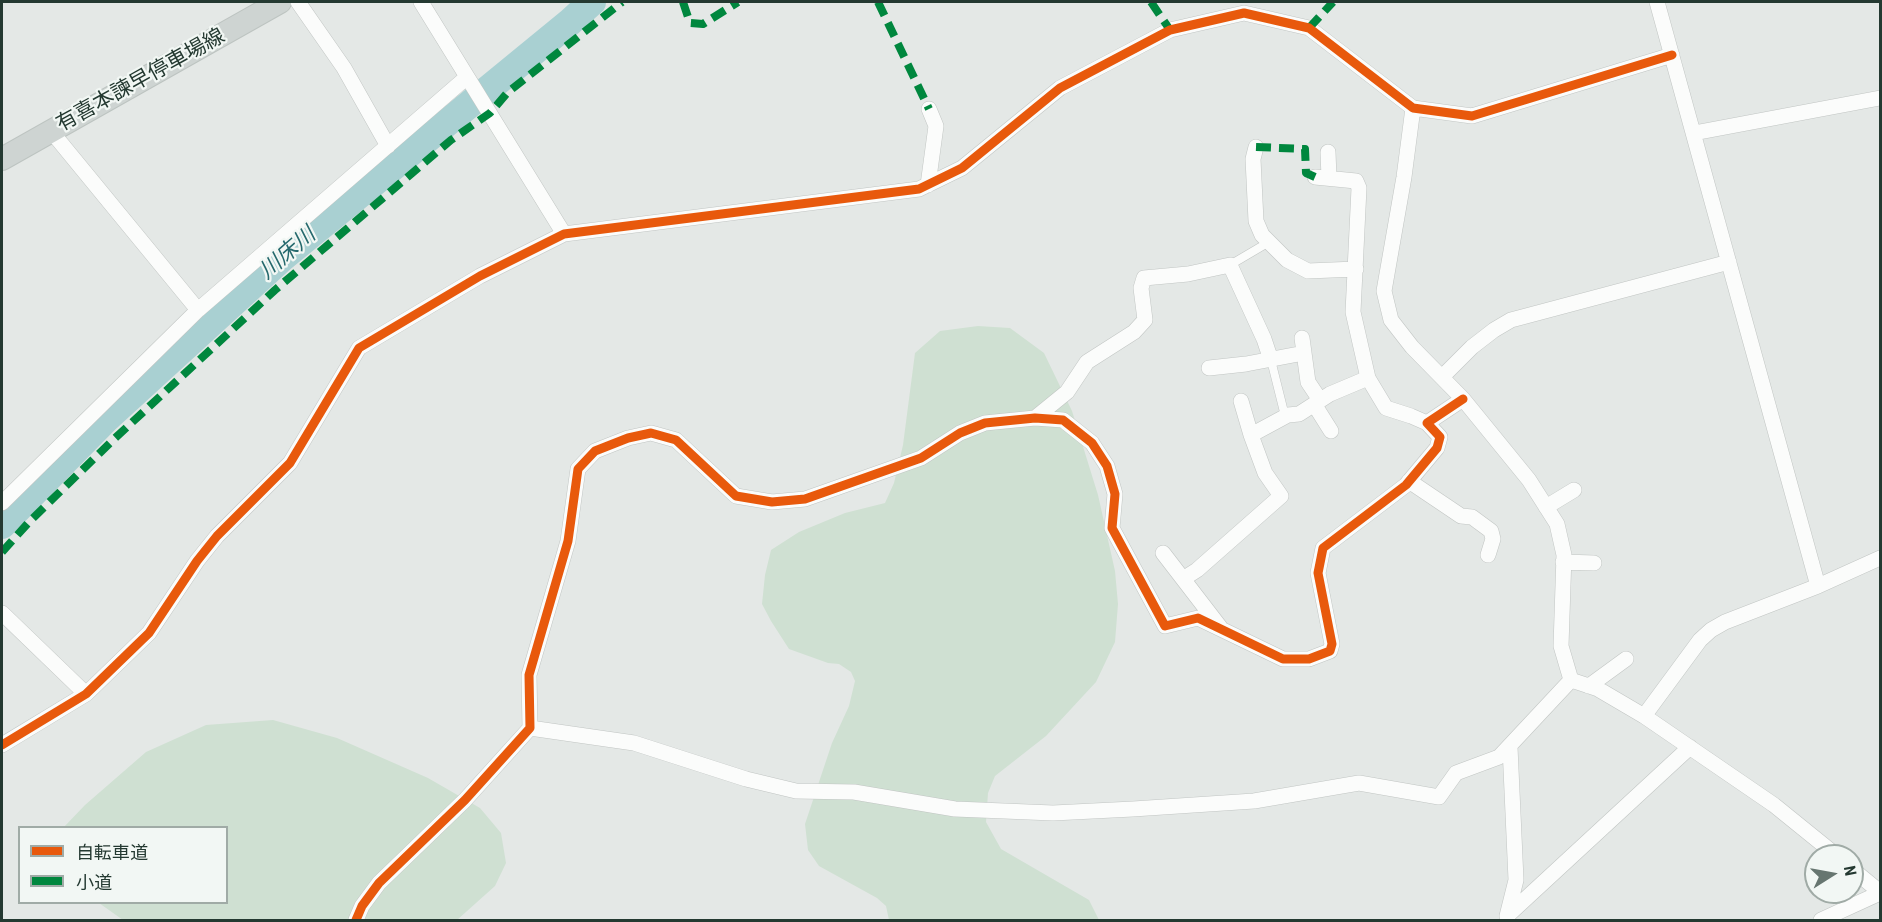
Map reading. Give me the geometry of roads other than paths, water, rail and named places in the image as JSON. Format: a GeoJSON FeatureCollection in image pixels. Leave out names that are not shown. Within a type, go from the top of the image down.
{"type":"FeatureCollection","features":[{"type":"Feature","properties":{"kind":"main road","name":"有喜本諫早停車場線"},"geometry":{"type":"LineString","coordinates":[[2,159],[280,2]]}},
{"type":"Feature","properties":{"kind":"street"},"geometry":{"type":"LineString","coordinates":[[298,2],[344,68],[388,146]]}},
{"type":"Feature","properties":{"kind":"street"},"geometry":{"type":"LineString","coordinates":[[421,2],[564,234]]}},
{"type":"Feature","properties":{"kind":"street"},"geometry":{"type":"LineString","coordinates":[[1657,2],[1818,586]]}},
{"type":"Feature","properties":{"kind":"street"},"geometry":{"type":"LineString","coordinates":[[2,746],[86,694],[149,633],[197,561],[217,536],[290,463],[359,348],[480,276],[564,234],[919,189],[962,168],[1060,88],[1170,30],[1244,13],[1309,28],[1413,108],[1472,116],[1672,55]]}},
{"type":"Feature","properties":{"kind":"street"},"geometry":{"type":"LineString","coordinates":[[2,503],[198,310],[467,77]]}},
{"type":"Feature","properties":{"kind":"street"},"geometry":{"type":"LineString","coordinates":[[1694,134],[1881,98]]}},
{"type":"Feature","properties":{"kind":"street"},"geometry":{"type":"LineString","coordinates":[[1413,108],[1404,177],[1384,291],[1391,320],[1412,347],[1463,399],[1529,480],[1557,524],[1564,555],[1561,646],[1571,680]]}},
{"type":"Feature","properties":{"kind":"street"},"geometry":{"type":"LineString","coordinates":[[928,184],[936,126],[929,109]]}},
{"type":"Feature","properties":{"kind":"street"},"geometry":{"type":"LineString","coordinates":[[51,131],[198,310]]}},
{"type":"Feature","properties":{"kind":"street"},"geometry":{"type":"LineString","coordinates":[[1256,147],[1253,159],[1256,221],[1262,235],[1287,260],[1308,271],[1356,269]]}},
{"type":"Feature","properties":{"kind":"street"},"geometry":{"type":"LineString","coordinates":[[356,921],[362,906],[379,883],[465,800],[530,728],[529,675],[568,541],[578,470],[595,451],[628,438],[651,433],[676,440],[736,496],[772,502],[805,499],[921,458],[960,433],[985,423],[1035,418],[1063,420],[1092,443],[1107,466],[1115,494],[1112,528],[1165,626],[1198,618],[1283,659],[1309,659],[1330,651],[1332,644],[1318,573],[1323,548],[1409,482],[1437,448],[1440,437],[1427,423],[1386,408],[1368,378],[1353,312],[1359,188],[1356,182],[1322,177],[1328,152]]}},
{"type":"Feature","properties":{"kind":"street"},"geometry":{"type":"LineString","coordinates":[[1442,377],[1472,347],[1511,320],[1729,262]]}},
{"type":"Feature","properties":{"kind":"street"},"geometry":{"type":"LineString","coordinates":[[1035,418],[1066,392],[1087,362],[1134,332],[1145,320],[1141,288],[1144,278],[1188,274],[1230,266],[1264,339],[1271,360]]}},
{"type":"Feature","properties":{"kind":"street"},"geometry":{"type":"LineString","coordinates":[[1209,368],[1271,360],[1303,346],[1308,382],[1331,431]]}},
{"type":"Feature","properties":{"kind":"street"},"geometry":{"type":"LineString","coordinates":[[1251,435],[1285,417],[1299,414],[1330,394],[1368,378]]}},
{"type":"Feature","properties":{"kind":"street"},"geometry":{"type":"LineString","coordinates":[[1427,423],[1463,399]]}},
{"type":"Feature","properties":{"kind":"street"},"geometry":{"type":"LineString","coordinates":[[1183,579],[1197,570],[1281,496],[1265,473],[1241,401]]}},
{"type":"Feature","properties":{"kind":"street"},"geometry":{"type":"LineString","coordinates":[[1409,482],[1461,516],[1472,517],[1491,531],[1492,539],[1488,555]]}},
{"type":"Feature","properties":{"kind":"street"},"geometry":{"type":"LineString","coordinates":[[1546,507],[1574,490]]}},
{"type":"Feature","properties":{"kind":"street"},"geometry":{"type":"LineString","coordinates":[[1163,553],[1222,630]]}},
{"type":"Feature","properties":{"kind":"street"},"geometry":{"type":"LineString","coordinates":[[1644,716],[1700,640],[1712,630],[1725,622],[1818,586],[1881,558]]}},
{"type":"Feature","properties":{"kind":"street"},"geometry":{"type":"LineString","coordinates":[[1563,562],[1594,563]]}},
{"type":"Feature","properties":{"kind":"street"},"geometry":{"type":"LineString","coordinates":[[2,613],[86,694]]}},
{"type":"Feature","properties":{"kind":"street"},"geometry":{"type":"LineString","coordinates":[[1589,686],[1626,659]]}},
{"type":"Feature","properties":{"kind":"street"},"geometry":{"type":"LineString","coordinates":[[530,728],[634,743],[746,779],[796,790],[854,792],[955,808],[1053,813],[1254,801],[1359,783],[1439,798],[1456,773],[1499,757],[1571,680]]}},
{"type":"Feature","properties":{"kind":"street"},"geometry":{"type":"LineString","coordinates":[[1571,680],[1598,689],[1644,716],[1774,805],[1822,844]]}},
{"type":"Feature","properties":{"kind":"street"},"geometry":{"type":"LineString","coordinates":[[1507,918],[1516,880],[1510,747]]}},
{"type":"Feature","properties":{"kind":"street"},"geometry":{"type":"LineString","coordinates":[[1507,918],[1690,747]]}},
{"type":"Feature","properties":{"kind":"street"},"geometry":{"type":"LineString","coordinates":[[1821,921],[1881,892],[1864,878]]}},
{"type":"Feature","properties":{"kind":"lane"},"geometry":{"type":"LineString","coordinates":[[1230,266],[1269,242]]}},
{"type":"Feature","properties":{"kind":"lane"},"geometry":{"type":"LineString","coordinates":[[1271,360],[1285,417]]}},
{"type":"Feature","properties":{"kind":"waterway","name":"川床川"},"geometry":{"type":"LineString","coordinates":[[2,525],[105,420],[282,258],[592,2]]}}]}
